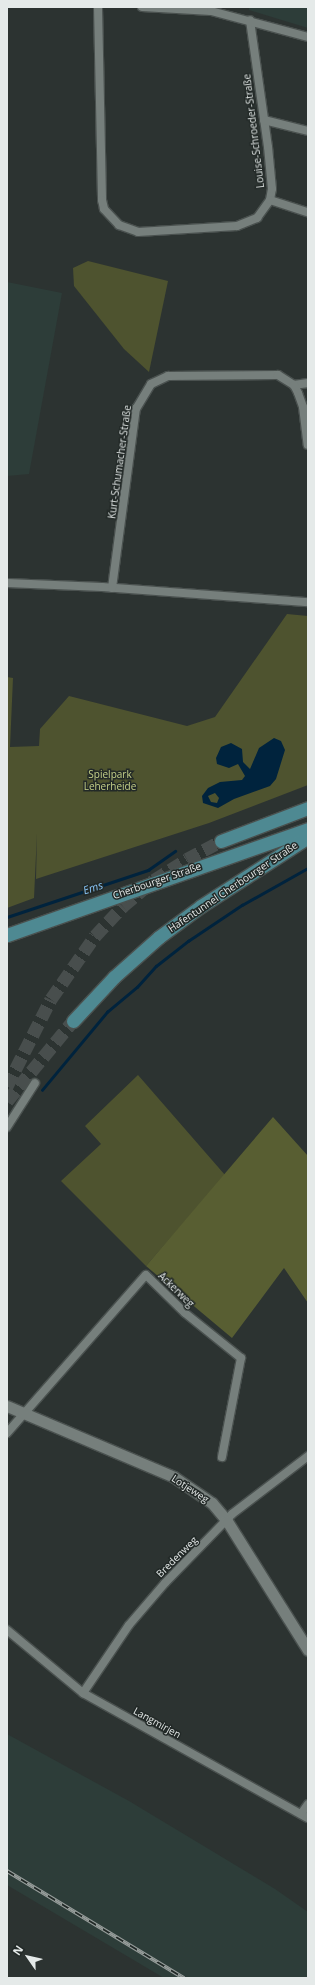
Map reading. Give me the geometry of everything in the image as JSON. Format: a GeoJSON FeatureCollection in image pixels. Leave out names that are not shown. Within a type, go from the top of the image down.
{"type":"FeatureCollection","features":[{"type":"Feature","properties":{"kind":"main road"},"geometry":{"type":"LineString","coordinates":[[222,841],[308,808]]}},
{"type":"Feature","properties":{"kind":"main road","name":"Cherbourger Straße"},"geometry":{"type":"LineString","coordinates":[[7,935],[308,829]]}},
{"type":"Feature","properties":{"kind":"main road","name":"Hafentunnel Cherbourger Straße"},"geometry":{"type":"LineString","coordinates":[[73,1021],[114,977],[164,933],[217,895],[308,837]]}},
{"type":"Feature","properties":{"kind":"street","name":"Louise-Schroeder-Straße"},"geometry":{"type":"LineString","coordinates":[[98,7],[102,200],[109,216],[123,227],[138,232],[236,226],[257,218],[270,200],[272,189],[250,20]]}},
{"type":"Feature","properties":{"kind":"street"},"geometry":{"type":"LineString","coordinates":[[142,7],[211,11],[250,20],[308,37]]}},
{"type":"Feature","properties":{"kind":"street"},"geometry":{"type":"LineString","coordinates":[[264,120],[308,131]]}},
{"type":"Feature","properties":{"kind":"street"},"geometry":{"type":"LineString","coordinates":[[270,200],[308,212]]}},
{"type":"Feature","properties":{"kind":"street","name":"Kurt-Schumacher-Straße"},"geometry":{"type":"LineString","coordinates":[[112,588],[136,409],[147,388],[158,379],[168,376],[278,375],[294,385]]}},
{"type":"Feature","properties":{"kind":"street"},"geometry":{"type":"LineString","coordinates":[[308,383],[294,385],[304,407],[308,444]]}},
{"type":"Feature","properties":{"kind":"street"},"geometry":{"type":"LineString","coordinates":[[7,583],[112,588],[308,602]]}},
{"type":"Feature","properties":{"kind":"street"},"geometry":{"type":"LineString","coordinates":[[7,1127],[35,1083]]}},
{"type":"Feature","properties":{"kind":"street","name":"Ackerweg"},"geometry":{"type":"LineString","coordinates":[[7,1433],[146,1275],[185,1313],[240,1358],[222,1457]]}},
{"type":"Feature","properties":{"kind":"street","name":"Lotjeweg"},"geometry":{"type":"LineString","coordinates":[[7,1406],[174,1477],[212,1503],[227,1521],[308,1650]]}},
{"type":"Feature","properties":{"kind":"street","name":"Bredenweg"},"geometry":{"type":"LineString","coordinates":[[83,1693],[130,1625],[165,1583],[227,1521],[262,1490],[308,1456]]}},
{"type":"Feature","properties":{"kind":"street","name":"Langmirjen"},"geometry":{"type":"LineString","coordinates":[[7,1630],[83,1693],[304,1816]]}},
{"type":"Feature","properties":{"kind":"street"},"geometry":{"type":"LineString","coordinates":[[304,1816],[308,1804]]}},
{"type":"Feature","properties":{"kind":"shaded area"},"geometry":{"type":"Polygon","coordinates":[[[249,7],[308,7],[308,28],[249,10],[249,7]]]}},
{"type":"Feature","properties":{"kind":"shaded area"},"geometry":{"type":"Polygon","coordinates":[[[7,282],[62,293],[29,474],[7,476],[7,282]]]}},
{"type":"Feature","properties":{"kind":"shaded area"},"geometry":{"type":"Polygon","coordinates":[[[7,1734],[129,1801],[275,1889],[308,1912],[308,1978],[164,1978],[7,1885],[7,1734]]]}},
{"type":"Feature","properties":{"kind":"green space"},"geometry":{"type":"Polygon","coordinates":[[[88,261],[168,281],[149,372],[124,349],[74,286],[73,268],[88,261]]]}},
{"type":"Feature","properties":{"kind":"green space","name":"Spielpark Leherheide"},"geometry":{"type":"Polygon","coordinates":[[[287,614],[308,616],[308,785],[209,823],[36,879],[37,833],[34,898],[7,908],[7,677],[13,678],[10,747],[39,746],[40,729],[69,696],[187,726],[215,717],[287,614]]]}},
{"type":"Feature","properties":{"kind":"green space"},"geometry":{"type":"Polygon","coordinates":[[[138,1075],[225,1175],[146,1266],[61,1181],[101,1144],[85,1126],[138,1075]]]}},
{"type":"Feature","properties":{"kind":"green space"},"geometry":{"type":"Polygon","coordinates":[[[273,1117],[308,1156],[308,1303],[284,1268],[232,1338],[146,1266],[273,1117]]]}},
{"type":"Feature","properties":{"kind":"water"},"geometry":{"type":"Polygon","coordinates":[[[274,738],[281,741],[285,750],[276,779],[270,786],[234,799],[218,808],[203,803],[202,796],[208,788],[220,782],[242,780],[245,776],[238,764],[229,768],[217,764],[216,758],[221,747],[231,743],[242,749],[243,762],[250,769],[259,748],[274,738]],[[215,793],[208,796],[211,802],[217,803],[219,798],[215,793]]]}},
{"type":"Feature","properties":{"kind":"waterway","name":"Ems"},"geometry":{"type":"LineString","coordinates":[[7,917],[148,870],[175,851]]}},
{"type":"Feature","properties":{"kind":"waterway"},"geometry":{"type":"LineString","coordinates":[[42,1090],[107,1012],[137,987],[156,966],[188,941],[242,905],[308,868]]}},
{"type":"Feature","properties":{"kind":"tunnel"},"geometry":{"type":"LineString","coordinates":[[7,1086],[51,999],[95,936],[123,906],[154,880],[187,859],[221,841]]}},
{"type":"Feature","properties":{"kind":"tunnel"},"geometry":{"type":"LineString","coordinates":[[7,1101],[73,1021]]}},
{"type":"Feature","properties":{"kind":"railway"},"geometry":{"type":"LineString","coordinates":[[7,1871],[184,1978]]}}]}
